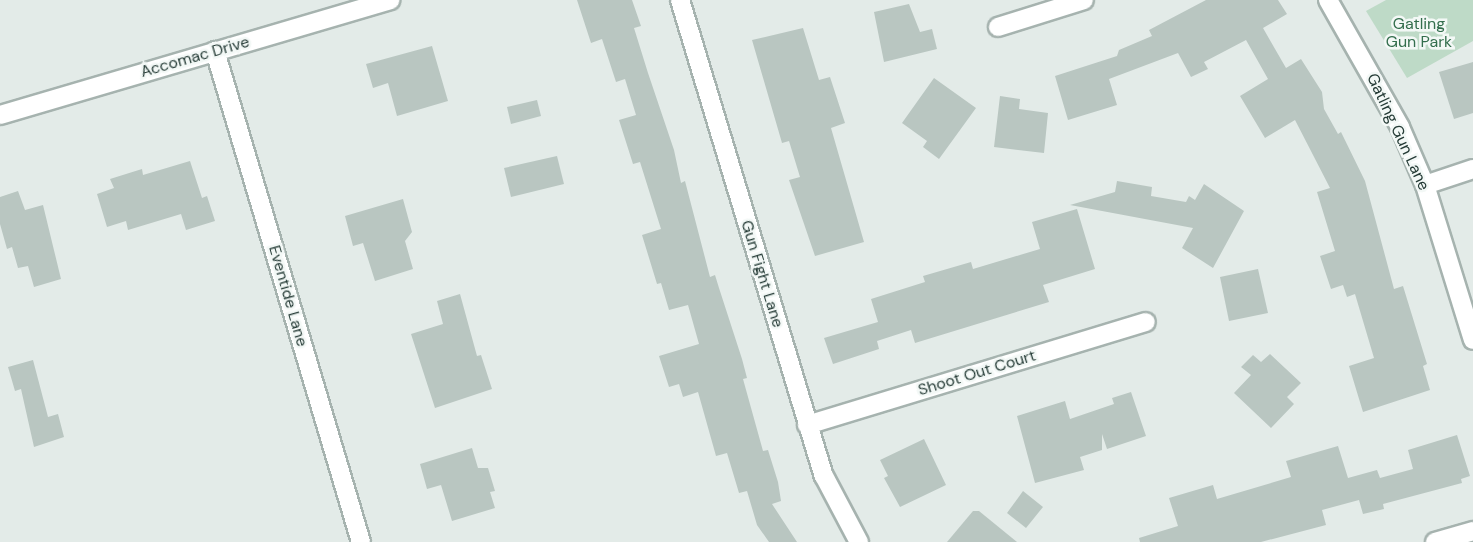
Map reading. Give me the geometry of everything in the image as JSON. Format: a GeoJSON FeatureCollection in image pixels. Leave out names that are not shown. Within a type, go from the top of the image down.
{"type":"FeatureCollection","features":[{"type":"Feature","properties":{"kind":"street","name":"Accomac Drive"},"geometry":{"type":"LineString","coordinates":[[0,115],[390,0]]}},
{"type":"Feature","properties":{"kind":"street","name":"Gun Fight Lane"},"geometry":{"type":"LineString","coordinates":[[680,0],[807,425],[824,476],[859,542]]}},
{"type":"Feature","properties":{"kind":"street"},"geometry":{"type":"LineString","coordinates":[[998,27],[1084,0]]}},
{"type":"Feature","properties":{"kind":"street","name":"Gatling Gun Lane"},"geometry":{"type":"LineString","coordinates":[[1328,0],[1400,127],[1425,185],[1473,340]]}},
{"type":"Feature","properties":{"kind":"street","name":"Eventide Lane"},"geometry":{"type":"LineString","coordinates":[[215,51],[361,542]]}},
{"type":"Feature","properties":{"kind":"street"},"geometry":{"type":"LineString","coordinates":[[1425,185],[1473,170]]}},
{"type":"Feature","properties":{"kind":"street","name":"Shoot Out Court"},"geometry":{"type":"LineString","coordinates":[[807,425],[1146,322]]}},
{"type":"Feature","properties":{"kind":"street"},"geometry":{"type":"LineString","coordinates":[[1435,542],[1473,531]]}},
{"type":"Feature","properties":{"kind":"green space","name":"Gatling Gun Park"},"geometry":{"type":"Polygon","coordinates":[[[1386,0],[1473,0],[1473,41],[1407,78],[1366,11],[1386,0]]]}},
{"type":"Feature","properties":{"kind":"building"},"geometry":{"type":"Polygon","coordinates":[[[577,0],[632,0],[641,26],[634,28],[674,150],[681,183],[685,181],[710,277],[715,275],[742,359],[747,378],[743,379],[763,451],[768,450],[778,482],[781,501],[772,504],[797,542],[769,542],[757,525],[747,491],[739,493],[727,453],[716,456],[698,392],[683,397],[679,384],[669,387],[659,356],[699,344],[688,305],[669,310],[661,283],[657,284],[642,235],[661,229],[640,162],[633,164],[619,120],[636,115],[625,79],[616,82],[602,39],[591,43],[577,0]]]}},
{"type":"Feature","properties":{"kind":"building"},"geometry":{"type":"Polygon","coordinates":[[[1206,0],[1278,0],[1287,14],[1263,28],[1286,68],[1301,59],[1322,92],[1324,109],[1338,134],[1341,132],[1365,181],[1394,289],[1403,286],[1427,364],[1423,366],[1430,390],[1363,412],[1349,366],[1374,358],[1355,294],[1347,297],[1343,285],[1331,289],[1320,256],[1335,251],[1317,192],[1330,188],[1295,120],[1265,138],[1240,96],[1268,79],[1246,40],[1204,62],[1208,69],[1191,77],[1178,53],[1109,79],[1117,105],[1068,120],[1055,76],[1117,56],[1119,50],[1152,36],[1149,30],[1206,0]]]}},
{"type":"Feature","properties":{"kind":"building"},"geometry":{"type":"Polygon","coordinates":[[[909,4],[920,32],[932,29],[937,49],[884,62],[874,12],[909,4]]]}},
{"type":"Feature","properties":{"kind":"building"},"geometry":{"type":"Polygon","coordinates":[[[803,28],[819,80],[830,77],[845,123],[831,128],[864,242],[815,256],[789,180],[800,177],[789,141],[782,143],[752,40],[803,28]]]}},
{"type":"Feature","properties":{"kind":"building"},"geometry":{"type":"Polygon","coordinates":[[[432,46],[448,101],[397,116],[388,83],[373,88],[366,64],[432,46]]]}},
{"type":"Feature","properties":{"kind":"building"},"geometry":{"type":"Polygon","coordinates":[[[1473,62],[1473,113],[1454,119],[1439,72],[1473,62]]]}},
{"type":"Feature","properties":{"kind":"building"},"geometry":{"type":"Polygon","coordinates":[[[934,78],[976,108],[939,159],[923,147],[927,141],[902,123],[934,78]]]}},
{"type":"Feature","properties":{"kind":"building"},"geometry":{"type":"Polygon","coordinates":[[[1000,96],[1020,99],[1019,109],[1048,113],[1044,153],[994,147],[1000,96]]]}},
{"type":"Feature","properties":{"kind":"building"},"geometry":{"type":"Polygon","coordinates":[[[537,100],[541,116],[511,124],[507,107],[537,100]]]}},
{"type":"Feature","properties":{"kind":"building"},"geometry":{"type":"Polygon","coordinates":[[[557,156],[564,184],[511,197],[504,168],[557,156]]]}},
{"type":"Feature","properties":{"kind":"building"},"geometry":{"type":"Polygon","coordinates":[[[190,161],[202,198],[207,196],[215,221],[186,230],[181,214],[128,230],[126,221],[107,227],[97,194],[114,188],[110,179],[142,169],[143,175],[190,161]]]}},
{"type":"Feature","properties":{"kind":"building"},"geometry":{"type":"Polygon","coordinates":[[[1117,181],[1152,187],[1151,196],[1186,202],[1189,196],[1195,200],[1204,184],[1244,211],[1213,268],[1182,248],[1193,228],[1070,205],[1115,192],[1117,181]]]}},
{"type":"Feature","properties":{"kind":"building"},"geometry":{"type":"Polygon","coordinates":[[[18,191],[25,210],[43,205],[61,279],[34,287],[28,266],[18,268],[12,247],[7,249],[0,224],[0,197],[18,191]]]}},
{"type":"Feature","properties":{"kind":"building"},"geometry":{"type":"Polygon","coordinates":[[[403,199],[412,232],[405,241],[413,269],[375,281],[363,243],[353,246],[345,216],[403,199]]]}},
{"type":"Feature","properties":{"kind":"building"},"geometry":{"type":"Polygon","coordinates":[[[1077,209],[1095,269],[1043,285],[1049,302],[915,343],[911,330],[877,341],[879,349],[833,364],[824,338],[878,322],[871,299],[925,282],[923,276],[971,262],[973,269],[1040,249],[1032,222],[1077,209]]]}},
{"type":"Feature","properties":{"kind":"building"},"geometry":{"type":"Polygon","coordinates":[[[1258,269],[1268,313],[1229,321],[1220,277],[1258,269]]]}},
{"type":"Feature","properties":{"kind":"building"},"geometry":{"type":"Polygon","coordinates":[[[460,294],[477,356],[481,355],[492,389],[435,408],[411,334],[443,324],[437,301],[460,294]]]}},
{"type":"Feature","properties":{"kind":"building"},"geometry":{"type":"Polygon","coordinates":[[[1270,354],[1301,383],[1287,397],[1294,404],[1271,428],[1234,393],[1251,375],[1241,367],[1253,355],[1261,362],[1270,354]]]}},
{"type":"Feature","properties":{"kind":"building"},"geometry":{"type":"Polygon","coordinates":[[[33,360],[48,417],[58,414],[64,437],[34,447],[21,389],[15,391],[8,367],[33,360]]]}},
{"type":"Feature","properties":{"kind":"building"},"geometry":{"type":"Polygon","coordinates":[[[1131,392],[1146,436],[1107,449],[1102,434],[1102,450],[1080,457],[1084,470],[1035,483],[1017,416],[1065,401],[1070,419],[1114,404],[1112,398],[1131,392]]]}},
{"type":"Feature","properties":{"kind":"building"},"geometry":{"type":"Polygon","coordinates":[[[1457,435],[1470,476],[1461,479],[1462,483],[1383,504],[1384,509],[1363,514],[1359,500],[1322,510],[1326,525],[1261,542],[1140,542],[1139,538],[1178,526],[1169,498],[1213,485],[1217,499],[1291,477],[1286,461],[1338,446],[1348,478],[1377,470],[1380,478],[1413,469],[1408,450],[1457,435]]]}},
{"type":"Feature","properties":{"kind":"building"},"geometry":{"type":"Polygon","coordinates":[[[924,439],[946,485],[900,507],[884,478],[888,476],[880,460],[924,439]]]}},
{"type":"Feature","properties":{"kind":"building"},"geometry":{"type":"Polygon","coordinates":[[[472,448],[478,468],[488,468],[495,491],[490,492],[495,508],[452,521],[441,485],[427,489],[420,464],[472,448]]]}},
{"type":"Feature","properties":{"kind":"building"},"geometry":{"type":"Polygon","coordinates":[[[1023,491],[1043,507],[1026,528],[1007,513],[1023,491]]]}},
{"type":"Feature","properties":{"kind":"building"},"geometry":{"type":"Polygon","coordinates":[[[973,511],[979,511],[1017,542],[947,542],[973,511]]]}}]}
